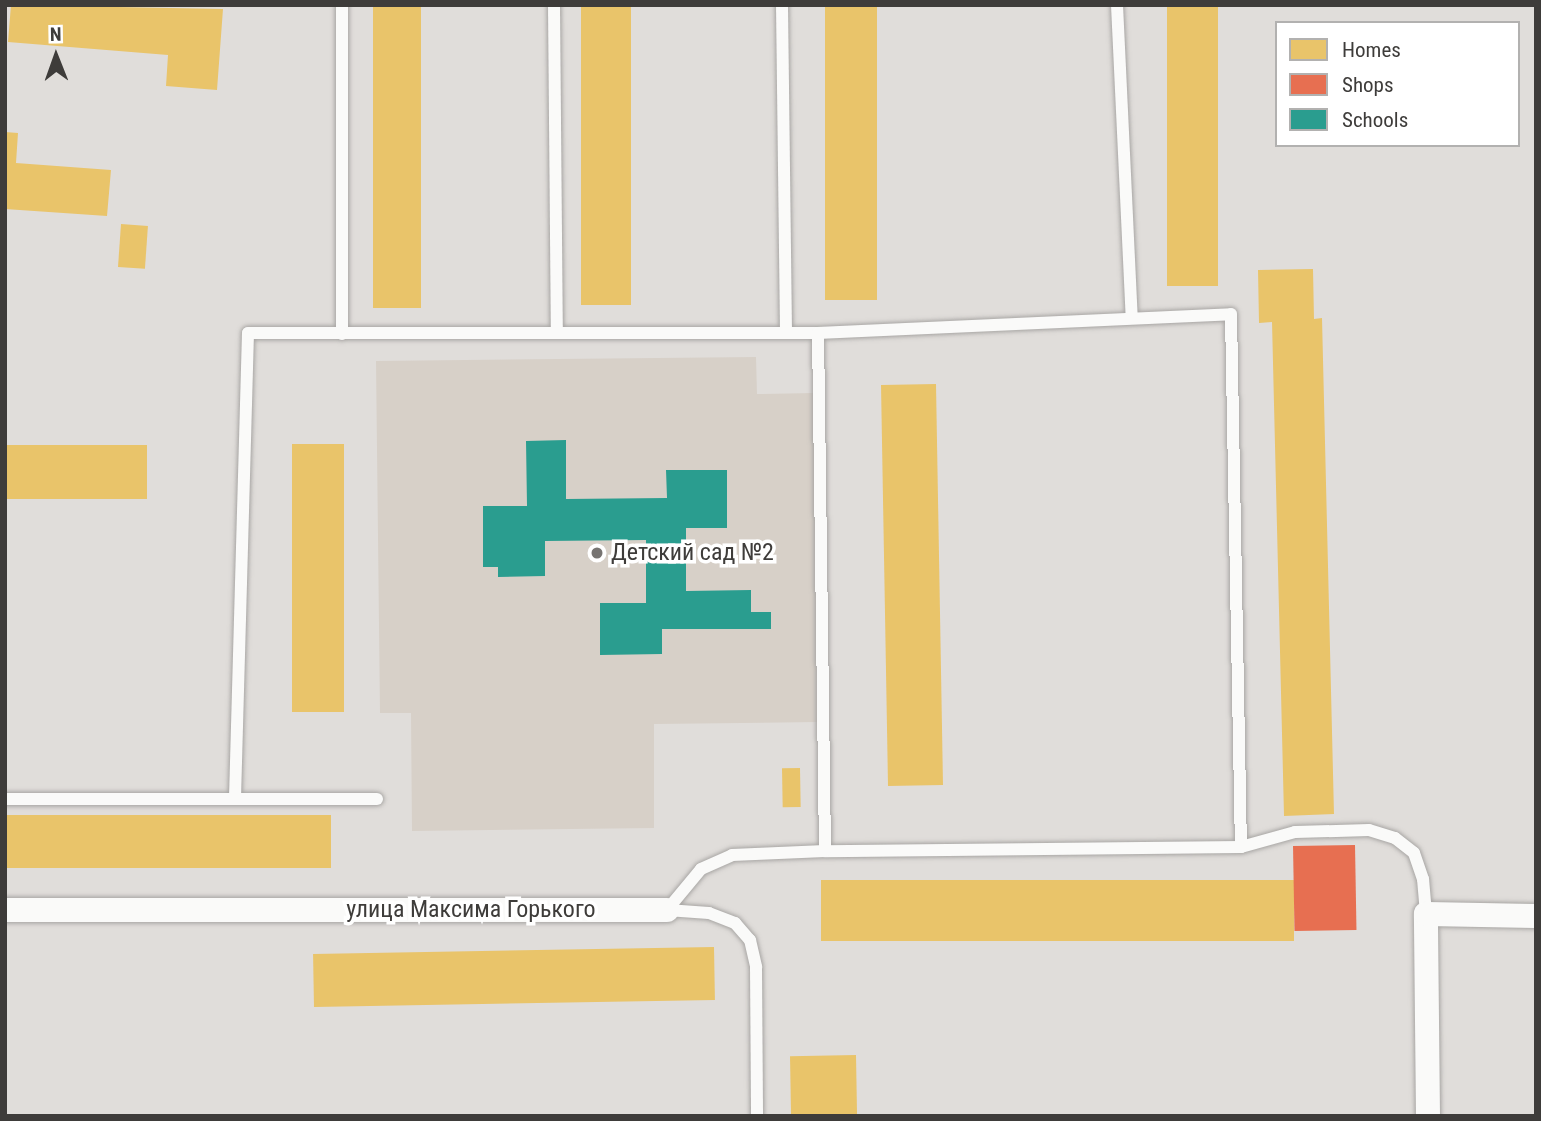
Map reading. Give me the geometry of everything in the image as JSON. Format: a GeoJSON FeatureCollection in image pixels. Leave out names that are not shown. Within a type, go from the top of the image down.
{"type":"FeatureCollection","features":[{"type":"Feature","properties":{"kind":"street","name":"улица Максима Горького"},"geometry":{"type":"LineString","coordinates":[[5,910],[667,910]]}},
{"type":"Feature","properties":{"kind":"street"},"geometry":{"type":"LineString","coordinates":[[1428,1116],[1426,914],[1536,916]]}},
{"type":"Feature","properties":{"kind":"lane"},"geometry":{"type":"LineString","coordinates":[[342,5],[342,334]]}},
{"type":"Feature","properties":{"kind":"lane"},"geometry":{"type":"LineString","coordinates":[[554,5],[557,330]]}},
{"type":"Feature","properties":{"kind":"lane"},"geometry":{"type":"LineString","coordinates":[[782,5],[786,332]]}},
{"type":"Feature","properties":{"kind":"lane"},"geometry":{"type":"LineString","coordinates":[[1117,5],[1132,318]]}},
{"type":"Feature","properties":{"kind":"lane"},"geometry":{"type":"LineString","coordinates":[[235,798],[248,333],[557,330],[818,333],[1231,314],[1241,847]]}},
{"type":"Feature","properties":{"kind":"lane"},"geometry":{"type":"LineString","coordinates":[[818,333],[825,851]]}},
{"type":"Feature","properties":{"kind":"lane"},"geometry":{"type":"LineString","coordinates":[[5,799],[377,799]]}},
{"type":"Feature","properties":{"kind":"lane"},"geometry":{"type":"LineString","coordinates":[[667,910],[701,869],[732,855],[825,851],[1241,847],[1295,832],[1369,830],[1395,838],[1414,853],[1423,879],[1426,914]]}},
{"type":"Feature","properties":{"kind":"lane","name":"улица Максима Горького"},"geometry":{"type":"LineString","coordinates":[[667,910],[709,912],[735,923],[750,940],[756,967],[757,1116]]}},
{"type":"Feature","properties":{"kind":"shaded area","name":"Детский сад №2"},"geometry":{"type":"Polygon","coordinates":[[[756,357],[757,394],[814,393],[817,722],[654,724],[654,828],[412,831],[411,713],[380,713],[376,361],[756,357]]]}},
{"type":"Feature","properties":{"kind":"building: Homes"},"geometry":{"type":"Polygon","coordinates":[[[11,5],[223,9],[217,90],[166,86],[168,55],[8,42],[11,5]]]}},
{"type":"Feature","properties":{"kind":"building: Homes"},"geometry":{"type":"Polygon","coordinates":[[[373,5],[421,5],[421,308],[373,308],[373,5]]]}},
{"type":"Feature","properties":{"kind":"building: Homes"},"geometry":{"type":"Polygon","coordinates":[[[581,5],[631,5],[631,305],[581,305],[581,5]]]}},
{"type":"Feature","properties":{"kind":"building: Homes"},"geometry":{"type":"Polygon","coordinates":[[[825,5],[877,5],[877,300],[825,300],[825,5]]]}},
{"type":"Feature","properties":{"kind":"building: Homes"},"geometry":{"type":"Polygon","coordinates":[[[1167,5],[1218,5],[1218,286],[1167,286],[1167,5]]]}},
{"type":"Feature","properties":{"kind":"building: Homes"},"geometry":{"type":"Polygon","coordinates":[[[5,132],[18,133],[16,163],[111,170],[107,216],[5,209],[5,132]]]}},
{"type":"Feature","properties":{"kind":"building: Homes"},"geometry":{"type":"Polygon","coordinates":[[[121,224],[148,226],[145,269],[118,267],[121,224]]]}},
{"type":"Feature","properties":{"kind":"building: Homes"},"geometry":{"type":"Polygon","coordinates":[[[1313,269],[1314,319],[1322,318],[1334,814],[1284,816],[1272,322],[1259,323],[1258,270],[1313,269]]]}},
{"type":"Feature","properties":{"kind":"building: Homes"},"geometry":{"type":"Polygon","coordinates":[[[936,384],[943,785],[888,786],[881,385],[936,384]]]}},
{"type":"Feature","properties":{"kind":"building: Homes"},"geometry":{"type":"Polygon","coordinates":[[[292,444],[344,444],[344,712],[292,712],[292,444]]]}},
{"type":"Feature","properties":{"kind":"building: Homes"},"geometry":{"type":"Polygon","coordinates":[[[5,445],[147,445],[147,499],[5,499],[5,445]]]}},
{"type":"Feature","properties":{"kind":"building: Homes"},"geometry":{"type":"Polygon","coordinates":[[[782,768],[800,768],[801,807],[783,807],[782,768]]]}},
{"type":"Feature","properties":{"kind":"building: Homes"},"geometry":{"type":"Polygon","coordinates":[[[5,815],[331,815],[331,868],[5,868],[5,815]]]}},
{"type":"Feature","properties":{"kind":"building: Homes"},"geometry":{"type":"Polygon","coordinates":[[[821,880],[1294,880],[1294,941],[821,941],[821,880]]]}},
{"type":"Feature","properties":{"kind":"building: Homes"},"geometry":{"type":"Polygon","coordinates":[[[714,947],[715,1000],[314,1007],[313,954],[714,947]]]}},
{"type":"Feature","properties":{"kind":"building: Homes"},"geometry":{"type":"Polygon","coordinates":[[[856,1055],[857,1116],[791,1116],[790,1056],[856,1055]]]}},
{"type":"Feature","properties":{"kind":"building: Shops"},"geometry":{"type":"Polygon","coordinates":[[[1355,845],[1356,930],[1294,931],[1293,846],[1355,845]]]}},
{"type":"Feature","properties":{"kind":"building: Schools"},"geometry":{"type":"Polygon","coordinates":[[[566,440],[566,499],[667,498],[666,470],[727,470],[727,528],[686,528],[686,591],[751,590],[751,612],[771,612],[771,629],[662,629],[662,654],[600,655],[600,603],[646,603],[646,540],[545,541],[545,576],[498,577],[498,567],[483,567],[483,506],[527,506],[526,441],[566,440]]]}},
{"type":"Feature","properties":{"kind":"place","name":"Детский сад №2"},"geometry":{"type":"Point","coordinates":[597,553]}}]}
